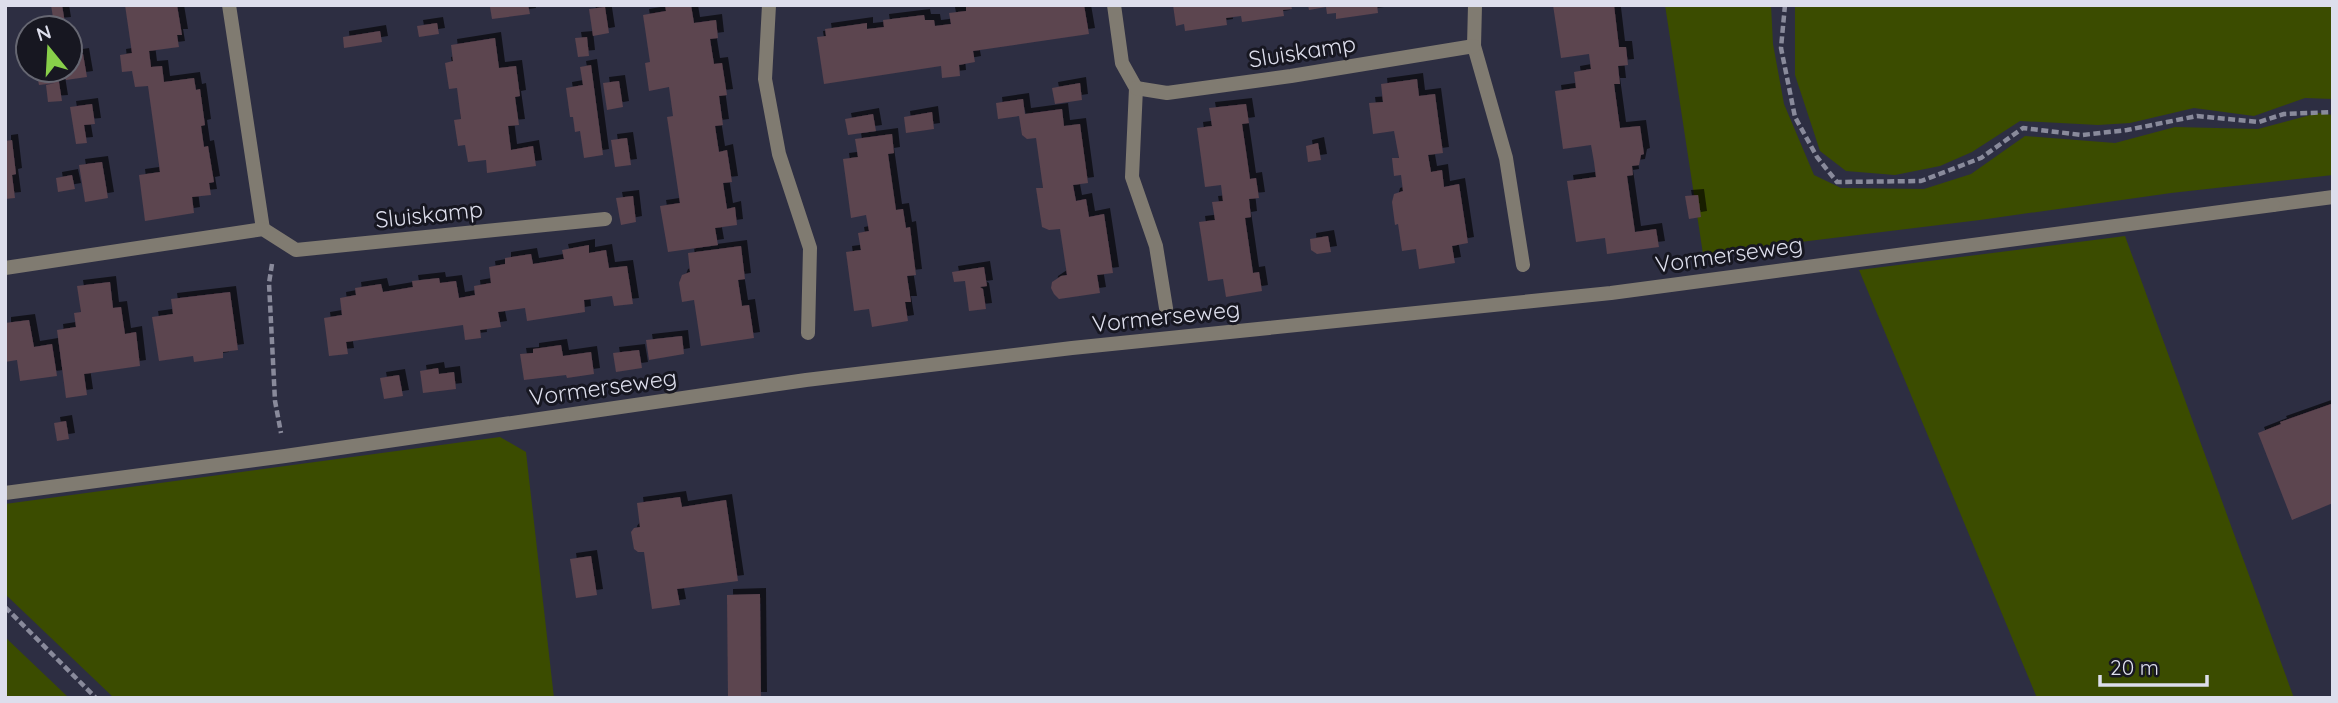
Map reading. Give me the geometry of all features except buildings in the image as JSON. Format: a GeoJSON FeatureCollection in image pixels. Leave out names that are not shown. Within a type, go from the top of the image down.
{"type":"FeatureCollection","features":[{"type":"Feature","properties":{"kind":"street"},"geometry":{"type":"LineString","coordinates":[[5,268],[263,229],[229,5]]}},
{"type":"Feature","properties":{"kind":"street"},"geometry":{"type":"LineString","coordinates":[[769,5],[765,79],[779,154],[810,248],[808,333]]}},
{"type":"Feature","properties":{"kind":"street"},"geometry":{"type":"LineString","coordinates":[[1114,5],[1122,63],[1136,88],[1132,177],[1156,246],[1166,308]]}},
{"type":"Feature","properties":{"kind":"street"},"geometry":{"type":"LineString","coordinates":[[1475,5],[1474,46],[1506,158],[1523,265]]}},
{"type":"Feature","properties":{"kind":"street","name":"Sluiskamp"},"geometry":{"type":"LineString","coordinates":[[1136,88],[1167,93],[1474,46]]}},
{"type":"Feature","properties":{"kind":"street","name":"Vormerseweg"},"geometry":{"type":"LineString","coordinates":[[5,492],[285,456],[806,380],[1072,348],[1611,293],[2333,197]]}},
{"type":"Feature","properties":{"kind":"street","name":"Sluiskamp"},"geometry":{"type":"LineString","coordinates":[[263,229],[296,250],[605,219]]}},
{"type":"Feature","properties":{"kind":"path"},"geometry":{"type":"LineString","coordinates":[[1785,5],[1781,48],[1795,117],[1817,157],[1837,181],[1921,181],[1982,158],[2023,128],[2082,135],[2127,130],[2197,116],[2259,122],[2284,114],[2333,113]]}},
{"type":"Feature","properties":{"kind":"path"},"geometry":{"type":"LineString","coordinates":[[283,242],[273,260],[269,283],[275,401],[285,456]]}},
{"type":"Feature","properties":{"kind":"path"},"geometry":{"type":"LineString","coordinates":[[5,607],[96,698]]}},
{"type":"Feature","properties":{"kind":"green space"},"geometry":{"type":"Polygon","coordinates":[[[1665,5],[1771,5],[1773,44],[1784,104],[1814,175],[1841,188],[1924,189],[1971,174],[2025,136],[2115,143],[2175,127],[2258,129],[2318,113],[2333,115],[2333,175],[2171,193],[1703,254],[1665,5]]]}},
{"type":"Feature","properties":{"kind":"green space"},"geometry":{"type":"Polygon","coordinates":[[[1795,5],[2333,5],[2333,99],[2305,98],[2254,116],[2194,108],[2130,123],[2098,125],[2020,121],[1972,152],[1940,166],[1895,175],[1846,171],[1820,151],[1795,75],[1795,5]]]}},
{"type":"Feature","properties":{"kind":"green space"},"geometry":{"type":"Polygon","coordinates":[[[2125,236],[2294,698],[2037,698],[1859,270],[2125,236]]]}},
{"type":"Feature","properties":{"kind":"green space"},"geometry":{"type":"Polygon","coordinates":[[[500,437],[526,452],[554,698],[114,698],[5,594],[5,504],[500,437]]]}},
{"type":"Feature","properties":{"kind":"green space"},"geometry":{"type":"Polygon","coordinates":[[[5,637],[69,698],[5,698],[5,637]]]}}]}
